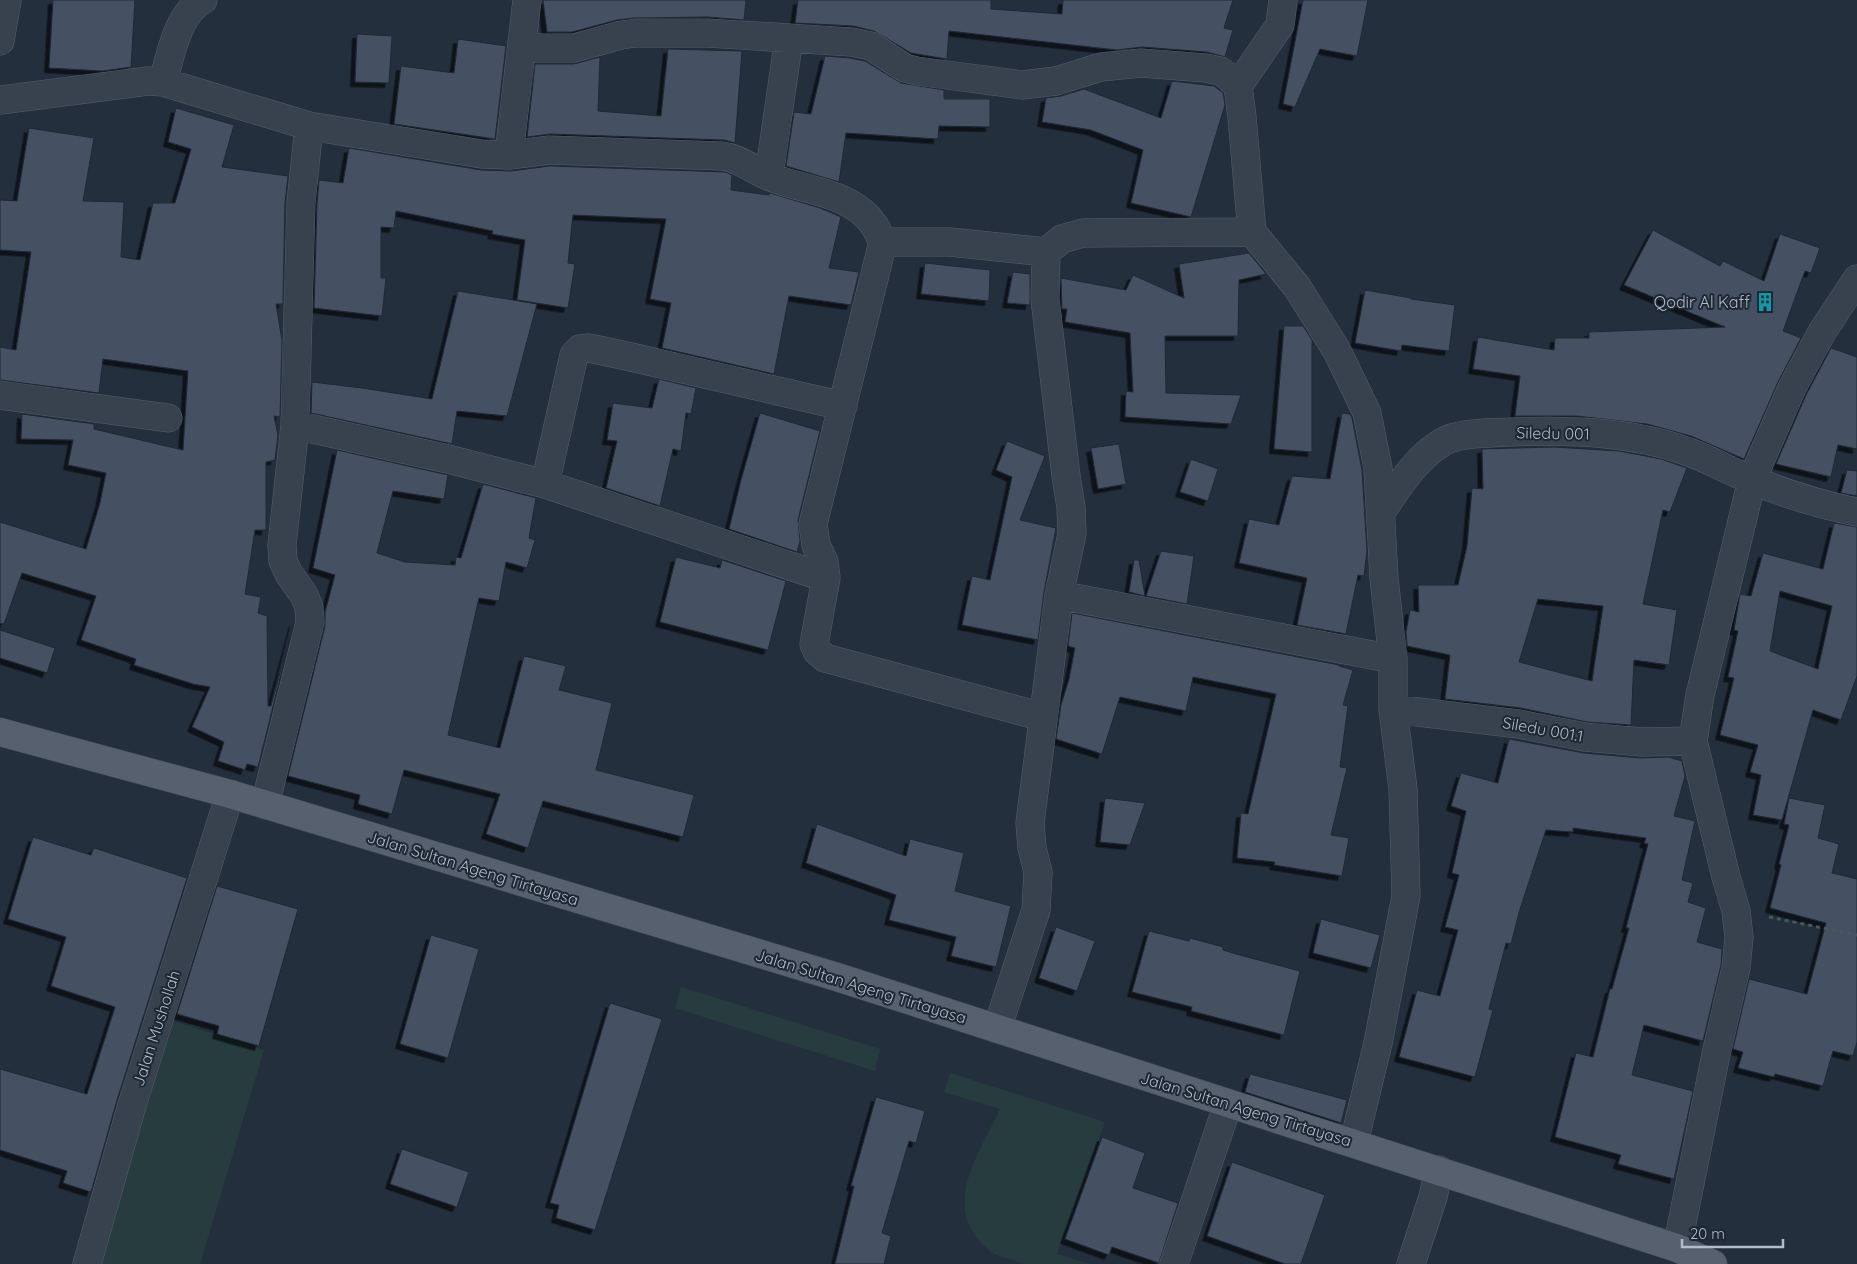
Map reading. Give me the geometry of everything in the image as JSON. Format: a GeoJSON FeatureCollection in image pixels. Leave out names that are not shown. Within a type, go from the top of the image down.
{"type":"FeatureCollection","features":[{"type":"Feature","properties":{"kind":"main road","name":"Jalan Sultan Ageng Tirtayasa"},"geometry":{"type":"LineString","coordinates":[[0,732],[230,794],[837,977],[997,1029],[1224,1115],[1354,1142],[1677,1248],[1713,1264]]}},
{"type":"Feature","properties":{"kind":"street"},"geometry":{"type":"LineString","coordinates":[[0,41],[7,0]]}},
{"type":"Feature","properties":{"kind":"street"},"geometry":{"type":"LineString","coordinates":[[163,82],[172,48],[184,19],[189,10],[204,0]]}},
{"type":"Feature","properties":{"kind":"street"},"geometry":{"type":"LineString","coordinates":[[509,155],[527,0]]}},
{"type":"Feature","properties":{"kind":"street"},"geometry":{"type":"LineString","coordinates":[[1238,86],[1280,25],[1283,0]]}},
{"type":"Feature","properties":{"kind":"street"},"geometry":{"type":"LineString","coordinates":[[522,48],[574,48],[635,33],[708,33],[852,42],[871,46],[905,68],[1022,85],[1056,81],[1101,67],[1141,63],[1206,68],[1220,71],[1238,86],[1252,232],[1297,288],[1332,343],[1367,413],[1378,468],[1384,578],[1393,659],[1393,709],[1403,789],[1406,896],[1378,1043],[1354,1142]]}},
{"type":"Feature","properties":{"kind":"street"},"geometry":{"type":"LineString","coordinates":[[769,176],[789,38]]}},
{"type":"Feature","properties":{"kind":"street"},"geometry":{"type":"LineString","coordinates":[[0,100],[148,81],[163,82],[309,126],[482,154],[509,155],[549,150],[734,158],[769,176],[828,194],[844,201],[862,212],[873,224],[883,242],[813,524],[816,545],[824,562],[826,578],[814,644],[817,651],[825,658],[1043,717]]}},
{"type":"Feature","properties":{"kind":"street"},"geometry":{"type":"LineString","coordinates":[[265,805],[310,622],[307,601],[289,574],[283,561],[282,545],[295,425],[301,203],[309,126]]}},
{"type":"Feature","properties":{"kind":"street"},"geometry":{"type":"LineString","coordinates":[[883,242],[950,242],[1046,252],[1062,239],[1083,233],[1252,232]]}},
{"type":"Feature","properties":{"kind":"street"},"geometry":{"type":"LineString","coordinates":[[997,1029],[1036,910],[1038,872],[1032,848],[1030,823],[1059,595],[1072,534],[1072,507],[1066,476],[1045,299],[1046,252]]}},
{"type":"Feature","properties":{"kind":"street"},"geometry":{"type":"LineString","coordinates":[[1677,1248],[1736,968],[1739,937],[1736,911],[1693,742],[1700,695],[1752,480],[1800,372],[1822,332],[1857,279]]}},
{"type":"Feature","properties":{"kind":"street"},"geometry":{"type":"LineString","coordinates":[[545,484],[574,356],[580,349],[589,348],[632,356],[843,406]]}},
{"type":"Feature","properties":{"kind":"street"},"geometry":{"type":"LineString","coordinates":[[0,395],[168,418]]}},
{"type":"Feature","properties":{"kind":"street"},"geometry":{"type":"LineString","coordinates":[[295,425],[448,459],[545,484],[826,578]]}},
{"type":"Feature","properties":{"kind":"street","name":"Siledu 001"},"geometry":{"type":"LineString","coordinates":[[1381,512],[1404,480],[1430,450],[1445,440],[1474,434],[1584,432],[1659,442],[1687,451],[1752,480],[1807,500],[1857,512]]}},
{"type":"Feature","properties":{"kind":"street"},"geometry":{"type":"LineString","coordinates":[[1059,595],[1393,659]]}},
{"type":"Feature","properties":{"kind":"street","name":"Siledu 001.1"},"geometry":{"type":"LineString","coordinates":[[1393,709],[1510,723],[1585,737],[1642,742],[1693,742]]}},
{"type":"Feature","properties":{"kind":"street","name":"Jalan Mushollah"},"geometry":{"type":"LineString","coordinates":[[87,1264],[132,1105],[230,794]]}},
{"type":"Feature","properties":{"kind":"street"},"geometry":{"type":"LineString","coordinates":[[1174,1264],[1224,1115]]}},
{"type":"Feature","properties":{"kind":"street"},"geometry":{"type":"LineString","coordinates":[[1410,1264],[1433,1196],[1439,1170]]}},
{"type":"Feature","properties":{"kind":"path"},"geometry":{"type":"LineString","coordinates":[[1736,911],[1857,935]]}},
{"type":"Feature","properties":{"kind":"green space"},"geometry":{"type":"Polygon","coordinates":[[[681,987],[880,1049],[875,1071],[675,1008],[681,987]]]}},
{"type":"Feature","properties":{"kind":"green space"},"geometry":{"type":"Polygon","coordinates":[[[167,1019],[264,1050],[200,1264],[95,1264],[167,1019]]]}},
{"type":"Feature","properties":{"kind":"green space"},"geometry":{"type":"Polygon","coordinates":[[[950,1073],[1105,1122],[1057,1254],[1090,1264],[1022,1264],[993,1253],[975,1235],[967,1218],[965,1200],[967,1182],[973,1164],[1000,1109],[944,1092],[950,1073]]]}},
{"type":"Feature","properties":{"kind":"building"},"geometry":{"type":"Polygon","coordinates":[[[53,0],[135,0],[131,67],[103,71],[49,68],[53,0]]]}},
{"type":"Feature","properties":{"kind":"building"},"geometry":{"type":"Polygon","coordinates":[[[543,0],[746,0],[744,20],[708,17],[633,18],[617,20],[572,32],[547,32],[543,0]]]}},
{"type":"Feature","properties":{"kind":"building"},"geometry":{"type":"Polygon","coordinates":[[[798,0],[991,0],[991,9],[1062,14],[1063,0],[1233,0],[1224,28],[1233,30],[1225,57],[1207,52],[1142,47],[1117,50],[949,31],[947,59],[911,53],[874,31],[853,26],[795,23],[798,0]]]}},
{"type":"Feature","properties":{"kind":"building"},"geometry":{"type":"Polygon","coordinates":[[[1303,0],[1368,0],[1357,56],[1320,49],[1295,107],[1283,104],[1303,0]]]}},
{"type":"Feature","properties":{"kind":"building"},"geometry":{"type":"Polygon","coordinates":[[[357,34],[392,36],[389,83],[355,82],[357,34]]]}},
{"type":"Feature","properties":{"kind":"building"},"geometry":{"type":"Polygon","coordinates":[[[458,39],[506,46],[495,139],[394,124],[401,66],[454,73],[458,39]]]}},
{"type":"Feature","properties":{"kind":"building"},"geometry":{"type":"Polygon","coordinates":[[[668,49],[742,51],[735,143],[724,140],[550,134],[527,137],[535,64],[574,64],[600,57],[598,111],[661,116],[668,49]]]}},
{"type":"Feature","properties":{"kind":"building"},"geometry":{"type":"Polygon","coordinates":[[[825,56],[865,61],[901,83],[944,90],[944,99],[990,99],[990,127],[939,126],[938,139],[846,133],[839,182],[786,166],[794,112],[811,114],[825,56]]]}},
{"type":"Feature","properties":{"kind":"building"},"geometry":{"type":"Polygon","coordinates":[[[1172,81],[1214,86],[1223,93],[1225,105],[1191,217],[1131,203],[1143,150],[1091,130],[1042,122],[1046,98],[1061,96],[1084,89],[1161,118],[1172,81]]]}},
{"type":"Feature","properties":{"kind":"building"},"geometry":{"type":"Polygon","coordinates":[[[176,108],[234,125],[222,167],[288,176],[285,203],[283,304],[276,304],[282,340],[280,417],[274,416],[278,435],[275,460],[266,462],[266,530],[255,530],[245,594],[261,597],[258,613],[267,616],[268,706],[271,706],[294,622],[258,767],[247,764],[245,770],[218,761],[224,742],[192,727],[210,687],[193,684],[134,665],[136,659],[81,640],[96,596],[22,573],[4,624],[0,623],[0,522],[86,549],[100,503],[106,473],[68,465],[73,440],[21,439],[22,414],[94,424],[94,429],[183,450],[188,371],[103,359],[99,393],[0,380],[0,347],[16,350],[31,252],[0,250],[0,200],[17,201],[29,128],[94,138],[83,201],[124,202],[121,257],[140,260],[153,203],[175,203],[191,149],[168,142],[176,108]]]}},
{"type":"Feature","properties":{"kind":"building"},"geometry":{"type":"Polygon","coordinates":[[[349,148],[481,170],[511,171],[550,166],[725,172],[732,175],[731,190],[769,195],[770,193],[820,208],[841,217],[829,268],[859,272],[851,305],[789,296],[774,374],[662,348],[671,303],[650,299],[666,219],[573,215],[568,263],[575,264],[568,308],[517,300],[525,240],[492,234],[493,231],[396,211],[394,228],[381,227],[381,278],[386,278],[382,316],[314,308],[319,180],[343,183],[349,148]]]}},
{"type":"Feature","properties":{"kind":"building"},"geometry":{"type":"Polygon","coordinates":[[[1653,230],[1720,266],[1723,261],[1764,281],[1780,234],[1820,248],[1811,273],[1805,271],[1783,331],[1801,338],[1778,382],[1744,459],[1691,436],[1647,424],[1577,416],[1515,416],[1520,376],[1473,369],[1478,337],[1554,350],[1555,338],[1589,338],[1589,332],[1725,327],[1624,285],[1653,230]]]}},
{"type":"Feature","properties":{"kind":"building"},"geometry":{"type":"Polygon","coordinates":[[[1249,253],[1266,274],[1239,280],[1238,336],[1165,336],[1166,393],[1241,395],[1231,424],[1125,417],[1126,391],[1133,392],[1130,333],[1065,322],[1067,309],[1062,309],[1061,278],[1126,290],[1133,275],[1184,298],[1179,264],[1249,253]]]}},
{"type":"Feature","properties":{"kind":"building"},"geometry":{"type":"Polygon","coordinates":[[[925,263],[990,270],[989,301],[921,294],[925,263]]]}},
{"type":"Feature","properties":{"kind":"building"},"geometry":{"type":"Polygon","coordinates":[[[1013,272],[1030,274],[1030,305],[1007,303],[1013,272]]]}},
{"type":"Feature","properties":{"kind":"building"},"geometry":{"type":"Polygon","coordinates":[[[1365,290],[1455,305],[1449,351],[1402,345],[1401,351],[1355,343],[1365,290]]]}},
{"type":"Feature","properties":{"kind":"building"},"geometry":{"type":"Polygon","coordinates":[[[458,291],[537,304],[507,416],[457,411],[452,444],[311,413],[312,382],[432,399],[458,291]]]}},
{"type":"Feature","properties":{"kind":"building"},"geometry":{"type":"Polygon","coordinates":[[[1284,326],[1303,326],[1312,340],[1312,452],[1274,449],[1284,326]]]}},
{"type":"Feature","properties":{"kind":"building"},"geometry":{"type":"Polygon","coordinates":[[[1831,348],[1857,357],[1857,449],[1838,445],[1831,477],[1776,464],[1806,395],[1831,348]]]}},
{"type":"Feature","properties":{"kind":"building"},"geometry":{"type":"Polygon","coordinates":[[[659,379],[696,388],[691,414],[686,413],[681,451],[673,449],[660,506],[606,488],[617,441],[607,440],[613,403],[652,408],[659,379]]]}},
{"type":"Feature","properties":{"kind":"building"},"geometry":{"type":"Polygon","coordinates":[[[760,413],[820,431],[798,520],[800,541],[797,552],[729,529],[760,413]]]}},
{"type":"Feature","properties":{"kind":"building"},"geometry":{"type":"Polygon","coordinates":[[[1342,413],[1350,414],[1352,418],[1362,470],[1367,551],[1364,576],[1358,575],[1346,634],[1297,625],[1307,578],[1239,563],[1249,519],[1279,525],[1292,476],[1330,479],[1342,413]]]}},
{"type":"Feature","properties":{"kind":"building"},"geometry":{"type":"Polygon","coordinates":[[[1007,441],[1045,456],[1020,520],[1056,528],[1044,592],[1038,640],[962,625],[972,576],[990,580],[1012,477],[996,470],[1007,441]]]}},
{"type":"Feature","properties":{"kind":"building"},"geometry":{"type":"Polygon","coordinates":[[[1119,444],[1126,484],[1098,489],[1091,448],[1119,444]]]}},
{"type":"Feature","properties":{"kind":"building"},"geometry":{"type":"Polygon","coordinates":[[[1554,447],[1619,451],[1661,459],[1687,468],[1670,512],[1663,510],[1643,604],[1677,610],[1669,665],[1634,660],[1631,725],[1587,722],[1521,708],[1445,699],[1450,655],[1407,646],[1406,632],[1410,610],[1419,612],[1418,585],[1458,585],[1467,546],[1472,488],[1483,489],[1482,449],[1554,447]],[[1538,599],[1519,662],[1592,681],[1603,606],[1538,599]]]}},
{"type":"Feature","properties":{"kind":"building"},"geometry":{"type":"Polygon","coordinates":[[[337,450],[448,475],[444,499],[393,491],[377,553],[405,562],[455,565],[456,557],[461,558],[483,484],[536,498],[529,538],[535,540],[527,568],[506,562],[499,601],[479,598],[448,735],[500,748],[524,656],[566,666],[559,690],[612,703],[596,770],[694,795],[683,837],[543,801],[528,848],[486,834],[500,794],[404,770],[392,814],[358,804],[360,795],[288,776],[325,626],[325,612],[335,575],[313,568],[337,450]]]}},
{"type":"Feature","properties":{"kind":"building"},"geometry":{"type":"Polygon","coordinates":[[[1191,459],[1218,469],[1208,501],[1180,492],[1191,459]]]}},
{"type":"Feature","properties":{"kind":"building"},"geometry":{"type":"Polygon","coordinates":[[[1847,470],[1857,471],[1857,496],[1841,493],[1847,470]]]}},
{"type":"Feature","properties":{"kind":"building"},"geometry":{"type":"Polygon","coordinates":[[[1834,523],[1857,527],[1857,676],[1841,720],[1813,710],[1782,820],[1753,815],[1761,775],[1750,772],[1758,745],[1720,735],[1734,678],[1728,677],[1738,631],[1734,630],[1740,594],[1751,596],[1763,553],[1823,569],[1834,523]],[[1780,591],[1770,651],[1818,669],[1832,606],[1780,591]]]}},
{"type":"Feature","properties":{"kind":"building"},"geometry":{"type":"Polygon","coordinates":[[[1161,551],[1194,556],[1187,604],[1146,596],[1161,551]]]}},
{"type":"Feature","properties":{"kind":"building"},"geometry":{"type":"Polygon","coordinates":[[[676,557],[720,568],[722,560],[786,581],[768,650],[660,622],[676,557]]]}},
{"type":"Feature","properties":{"kind":"building"},"geometry":{"type":"Polygon","coordinates":[[[1134,560],[1139,560],[1145,596],[1129,592],[1134,560]]]}},
{"type":"Feature","properties":{"kind":"building"},"geometry":{"type":"Polygon","coordinates":[[[1072,613],[1339,665],[1353,670],[1343,705],[1348,706],[1340,767],[1347,768],[1331,835],[1349,838],[1342,876],[1274,865],[1275,862],[1237,858],[1241,813],[1248,814],[1276,694],[1193,677],[1186,711],[1120,697],[1102,754],[1056,739],[1061,705],[1069,679],[1075,648],[1068,646],[1072,613]]]}},
{"type":"Feature","properties":{"kind":"building"},"geometry":{"type":"Polygon","coordinates":[[[0,630],[55,648],[47,673],[0,658],[0,630]]]}},
{"type":"Feature","properties":{"kind":"building"},"geometry":{"type":"Polygon","coordinates":[[[1509,739],[1584,753],[1641,758],[1668,757],[1682,761],[1685,776],[1674,816],[1695,821],[1682,880],[1693,883],[1688,902],[1706,908],[1697,942],[1722,949],[1721,965],[1703,1041],[1644,1025],[1632,1075],[1693,1091],[1674,1179],[1618,1164],[1621,1155],[1555,1137],[1576,1053],[1593,1057],[1610,989],[1612,989],[1629,928],[1626,928],[1648,844],[1644,843],[1646,838],[1573,828],[1573,832],[1546,830],[1520,909],[1511,944],[1506,943],[1489,1009],[1493,1010],[1475,1077],[1399,1057],[1417,990],[1440,996],[1458,930],[1445,927],[1459,875],[1452,873],[1466,811],[1451,806],[1461,773],[1498,783],[1509,739]]]}},
{"type":"Feature","properties":{"kind":"building"},"geometry":{"type":"Polygon","coordinates":[[[1105,798],[1145,803],[1130,845],[1100,842],[1105,798]]]}},
{"type":"Feature","properties":{"kind":"building"},"geometry":{"type":"Polygon","coordinates":[[[1789,798],[1825,805],[1818,838],[1839,844],[1832,873],[1857,879],[1857,1042],[1853,1056],[1833,1051],[1823,1086],[1775,1074],[1774,1077],[1738,1068],[1743,1052],[1733,1049],[1749,979],[1807,994],[1826,923],[1770,908],[1789,825],[1784,824],[1789,798]]]}},
{"type":"Feature","properties":{"kind":"building"},"geometry":{"type":"Polygon","coordinates":[[[817,824],[906,856],[910,839],[964,853],[955,891],[1011,906],[996,967],[951,956],[956,937],[889,920],[896,895],[806,863],[817,824]]]}},
{"type":"Feature","properties":{"kind":"building"},"geometry":{"type":"Polygon","coordinates":[[[33,837],[91,855],[94,848],[187,878],[117,1100],[91,1192],[63,1183],[67,1171],[0,1150],[0,1069],[87,1094],[115,1007],[51,986],[66,937],[8,919],[33,837]]]}},
{"type":"Feature","properties":{"kind":"building"},"geometry":{"type":"Polygon","coordinates":[[[217,886],[298,909],[259,1046],[217,1034],[219,1026],[177,1014],[217,886]]]}},
{"type":"Feature","properties":{"kind":"building"},"geometry":{"type":"Polygon","coordinates":[[[1321,919],[1380,935],[1371,968],[1313,953],[1321,919]]]}},
{"type":"Feature","properties":{"kind":"building"},"geometry":{"type":"Polygon","coordinates":[[[1056,927],[1095,941],[1077,991],[1039,978],[1056,927]]]}},
{"type":"Feature","properties":{"kind":"building"},"geometry":{"type":"Polygon","coordinates":[[[1149,931],[1189,941],[1190,938],[1223,947],[1223,950],[1236,954],[1300,971],[1284,1035],[1191,1011],[1192,1007],[1132,992],[1149,931]]]}},
{"type":"Feature","properties":{"kind":"building"},"geometry":{"type":"Polygon","coordinates":[[[431,935],[479,949],[448,1058],[400,1044],[431,935]]]}},
{"type":"Feature","properties":{"kind":"building"},"geometry":{"type":"Polygon","coordinates":[[[610,1003],[662,1019],[595,1230],[556,1218],[559,1205],[550,1203],[610,1003]]]}},
{"type":"Feature","properties":{"kind":"building"},"geometry":{"type":"Polygon","coordinates":[[[1250,1074],[1347,1100],[1341,1123],[1245,1092],[1250,1074]]]}},
{"type":"Feature","properties":{"kind":"building"},"geometry":{"type":"Polygon","coordinates":[[[876,1097],[925,1111],[916,1143],[909,1141],[882,1233],[891,1236],[884,1264],[835,1264],[854,1186],[851,1186],[876,1097]]]}},
{"type":"Feature","properties":{"kind":"building"},"geometry":{"type":"Polygon","coordinates":[[[1102,1137],[1145,1153],[1133,1188],[1178,1203],[1159,1263],[1112,1247],[1109,1255],[1065,1239],[1102,1137]]]}},
{"type":"Feature","properties":{"kind":"building"},"geometry":{"type":"Polygon","coordinates":[[[402,1149],[469,1172],[457,1207],[390,1184],[402,1149]]]}},
{"type":"Feature","properties":{"kind":"building"},"geometry":{"type":"Polygon","coordinates":[[[1232,1162],[1325,1195],[1301,1264],[1285,1264],[1207,1236],[1232,1162]]]}},
{"type":"Feature","properties":{"kind":"place","name":"Qodir Al Kaff"},"geometry":{"type":"Point","coordinates":[1765,302]}}]}
